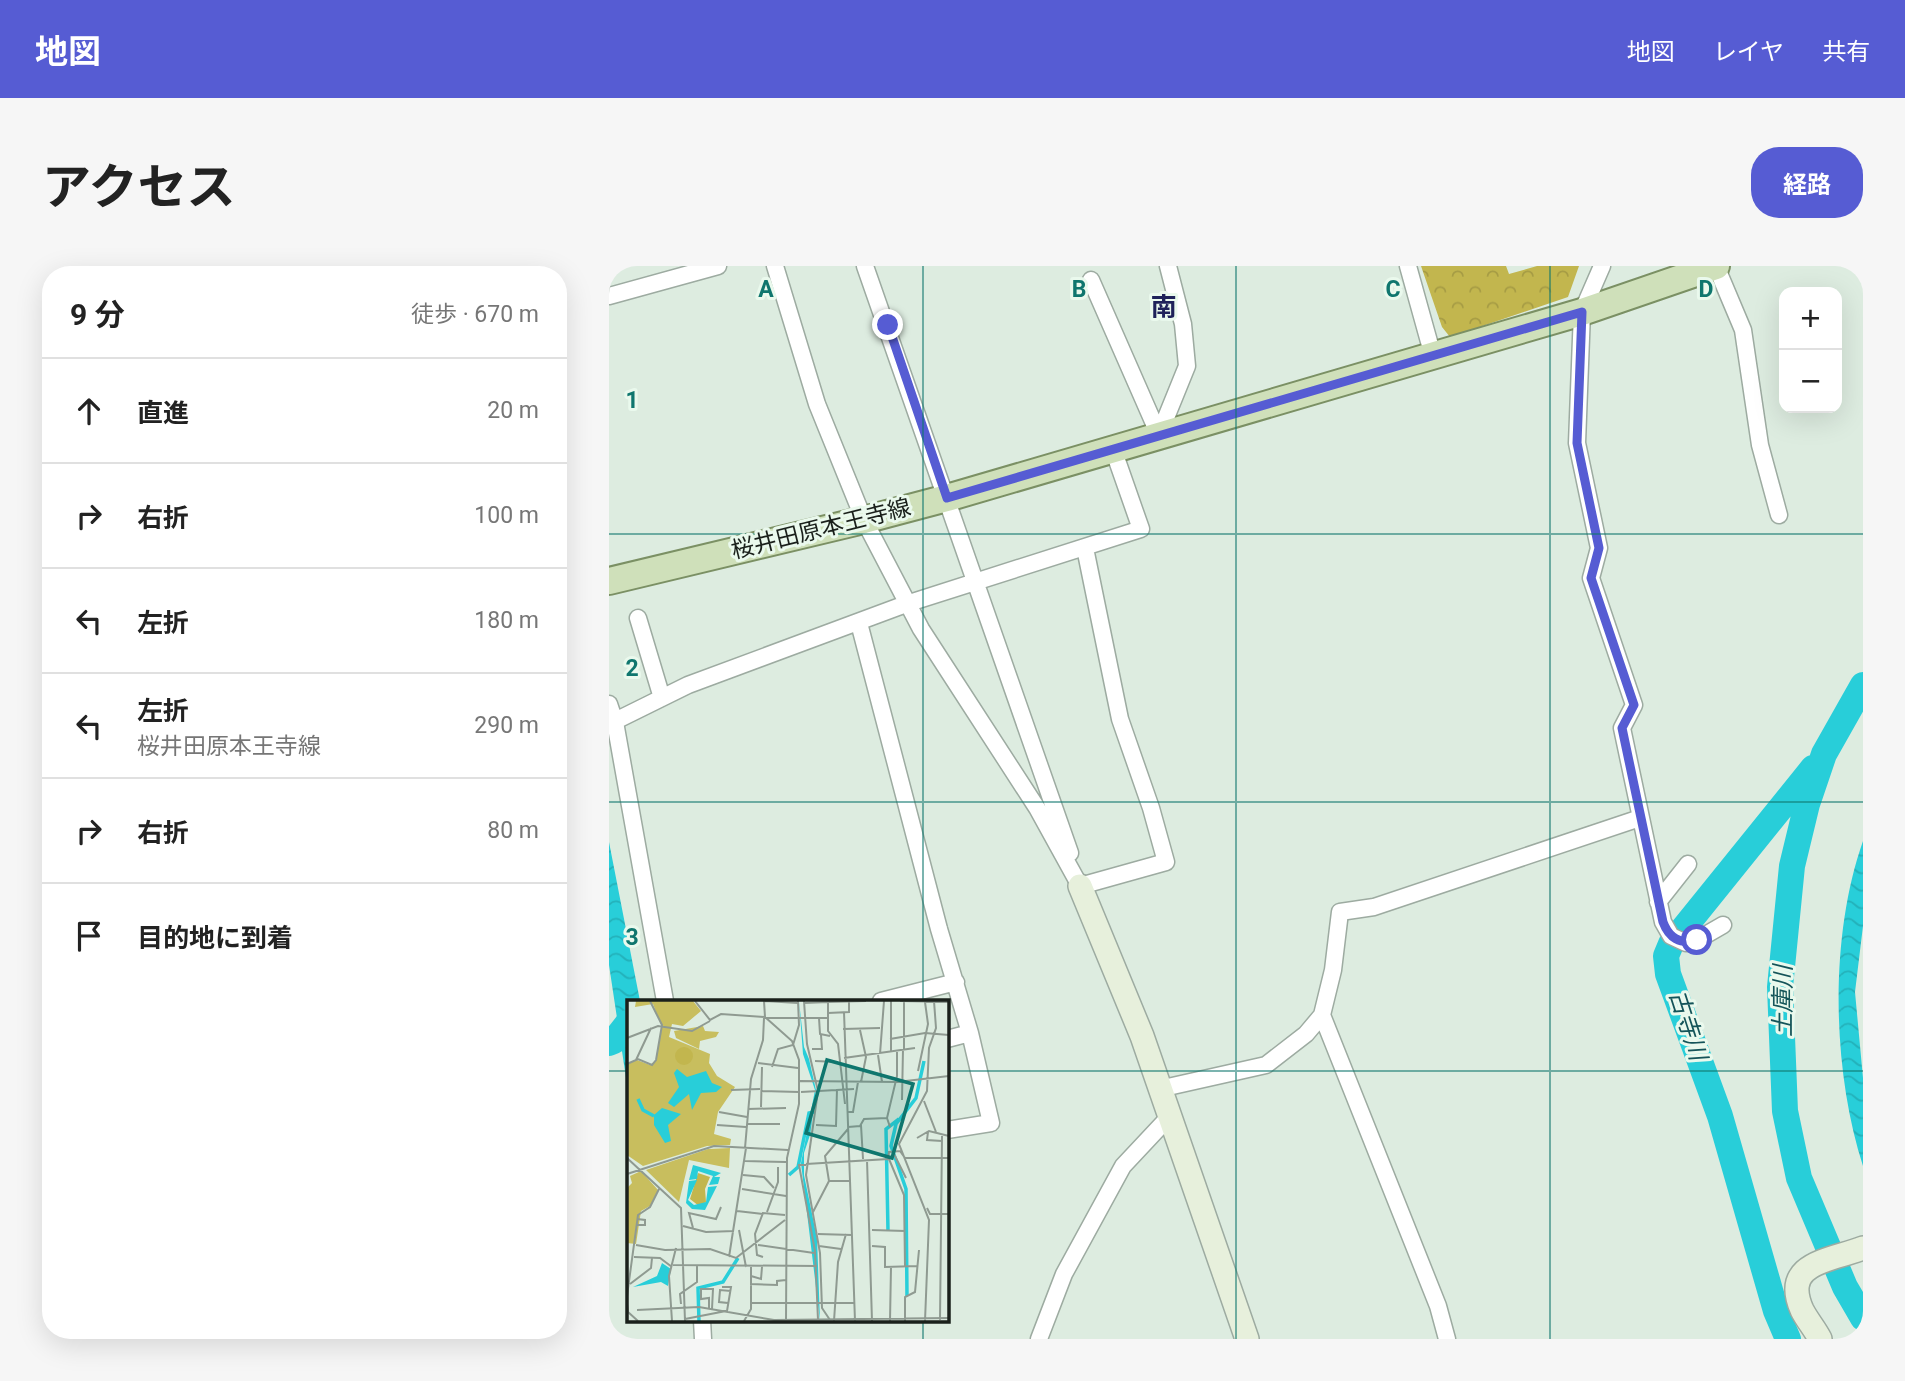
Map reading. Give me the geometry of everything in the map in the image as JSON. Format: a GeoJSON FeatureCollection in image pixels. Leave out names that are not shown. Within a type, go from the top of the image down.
{"type":"FeatureCollection","features":[{"type":"Feature","properties":{"kind":"main road","name":"桜井田原本王寺線"},"geometry":{"type":"LineString","coordinates":[[609,581],[947,498],[1582,312],[1716,266]]}},
{"type":"Feature","properties":{"kind":"street"},"geometry":{"type":"LineString","coordinates":[[609,296],[717,266]]}},
{"type":"Feature","properties":{"kind":"street"},"geometry":{"type":"LineString","coordinates":[[775,266],[827,434],[864,520],[907,604],[1037,808],[1080,886]]}},
{"type":"Feature","properties":{"kind":"street"},"geometry":{"type":"LineString","coordinates":[[865,266],[1061,821],[1080,886],[1142,1036],[1168,1118],[1247,1339]]}},
{"type":"Feature","properties":{"kind":"street"},"geometry":{"type":"LineString","coordinates":[[1159,435],[1187,366],[1183,324],[1168,266]]}},
{"type":"Feature","properties":{"kind":"street"},"geometry":{"type":"LineString","coordinates":[[1408,266],[1433,356]]}},
{"type":"Feature","properties":{"kind":"street"},"geometry":{"type":"LineString","coordinates":[[1601,266],[1582,312],[1577,443],[1599,548],[1591,578],[1634,705],[1622,728],[1666,930],[1676,940],[1686,943],[1697,940],[1723,925]]}},
{"type":"Feature","properties":{"kind":"street"},"geometry":{"type":"LineString","coordinates":[[1716,266],[1743,330],[1760,445],[1779,515]]}},
{"type":"Feature","properties":{"kind":"street"},"geometry":{"type":"LineString","coordinates":[[1091,280],[1159,435]]}},
{"type":"Feature","properties":{"kind":"street"},"geometry":{"type":"LineString","coordinates":[[612,723],[688,685],[907,604],[1141,529],[1113,449]]}},
{"type":"Feature","properties":{"kind":"street"},"geometry":{"type":"LineString","coordinates":[[1080,886],[1166,862],[1151,808],[1120,719],[1085,548]]}},
{"type":"Feature","properties":{"kind":"street"},"geometry":{"type":"LineString","coordinates":[[638,618],[662,698]]}},
{"type":"Feature","properties":{"kind":"street"},"geometry":{"type":"LineString","coordinates":[[859,623],[939,929],[970,1033],[991,1123],[949,1130]]}},
{"type":"Feature","properties":{"kind":"street"},"geometry":{"type":"LineString","coordinates":[[609,704],[665,1000]]}},
{"type":"Feature","properties":{"kind":"street"},"geometry":{"type":"LineString","coordinates":[[1159,1089],[1266,1065],[1307,1034],[1322,1015],[1333,970],[1340,912],[1374,907],[1640,818]]}},
{"type":"Feature","properties":{"kind":"street"},"geometry":{"type":"LineString","coordinates":[[1658,902],[1688,864]]}},
{"type":"Feature","properties":{"kind":"street"},"geometry":{"type":"LineString","coordinates":[[885,1000],[956,982]]}},
{"type":"Feature","properties":{"kind":"street"},"geometry":{"type":"LineString","coordinates":[[1322,1015],[1438,1306],[1447,1339]]}},
{"type":"Feature","properties":{"kind":"street"},"geometry":{"type":"LineString","coordinates":[[949,1038],[970,1033]]}},
{"type":"Feature","properties":{"kind":"street"},"geometry":{"type":"LineString","coordinates":[[1039,1339],[1064,1274],[1123,1166],[1168,1118]]}},
{"type":"Feature","properties":{"kind":"street"},"geometry":{"type":"LineString","coordinates":[[1819,1339],[1802,1311],[1796,1287],[1802,1272],[1811,1265],[1861,1252]]}},
{"type":"Feature","properties":{"kind":"green space"},"geometry":{"type":"Polygon","coordinates":[[[1421,266],[1506,266],[1509,274],[1537,266],[1579,266],[1568,297],[1450,337],[1442,327],[1421,266]]]}},
{"type":"Feature","properties":{"kind":"water"},"geometry":{"type":"Polygon","coordinates":[[[1863,841],[1863,926],[1855,992],[1863,1078],[1863,1166],[1845,1088],[1839,1003],[1844,919],[1863,841]]]}},
{"type":"Feature","properties":{"kind":"water"},"geometry":{"type":"Polygon","coordinates":[[[609,842],[640,1000],[627,1000],[627,1084],[609,965],[609,842]]]}},
{"type":"Feature","properties":{"kind":"waterway","name":"土庫川"},"geometry":{"type":"LineString","coordinates":[[1863,685],[1824,754],[1807,804],[1792,866],[1780,987],[1785,1111],[1799,1178],[1845,1287],[1863,1318]]}},
{"type":"Feature","properties":{"kind":"waterway","name":"古寺川"},"geometry":{"type":"LineString","coordinates":[[1788,1339],[1776,1311],[1720,1116],[1668,974],[1666,956],[1671,944],[1813,768]]}},
{"type":"Feature","properties":{"kind":"waterway"},"geometry":{"type":"LineString","coordinates":[[609,1043],[614,1041],[627,1024]]}},
{"type":"Feature","properties":{"kind":"district","name":"南"},"geometry":{"type":"Point","coordinates":[1164,307]}},
{"type":"Feature","properties":{"kind":"route"},"geometry":{"type":"LineString","coordinates":[[888,325],[947,498],[1582,312],[1577,443],[1599,548],[1591,578],[1634,705],[1622,728],[1663,922],[1666,930],[1676,940],[1686,943],[1697,940]]}}]}
